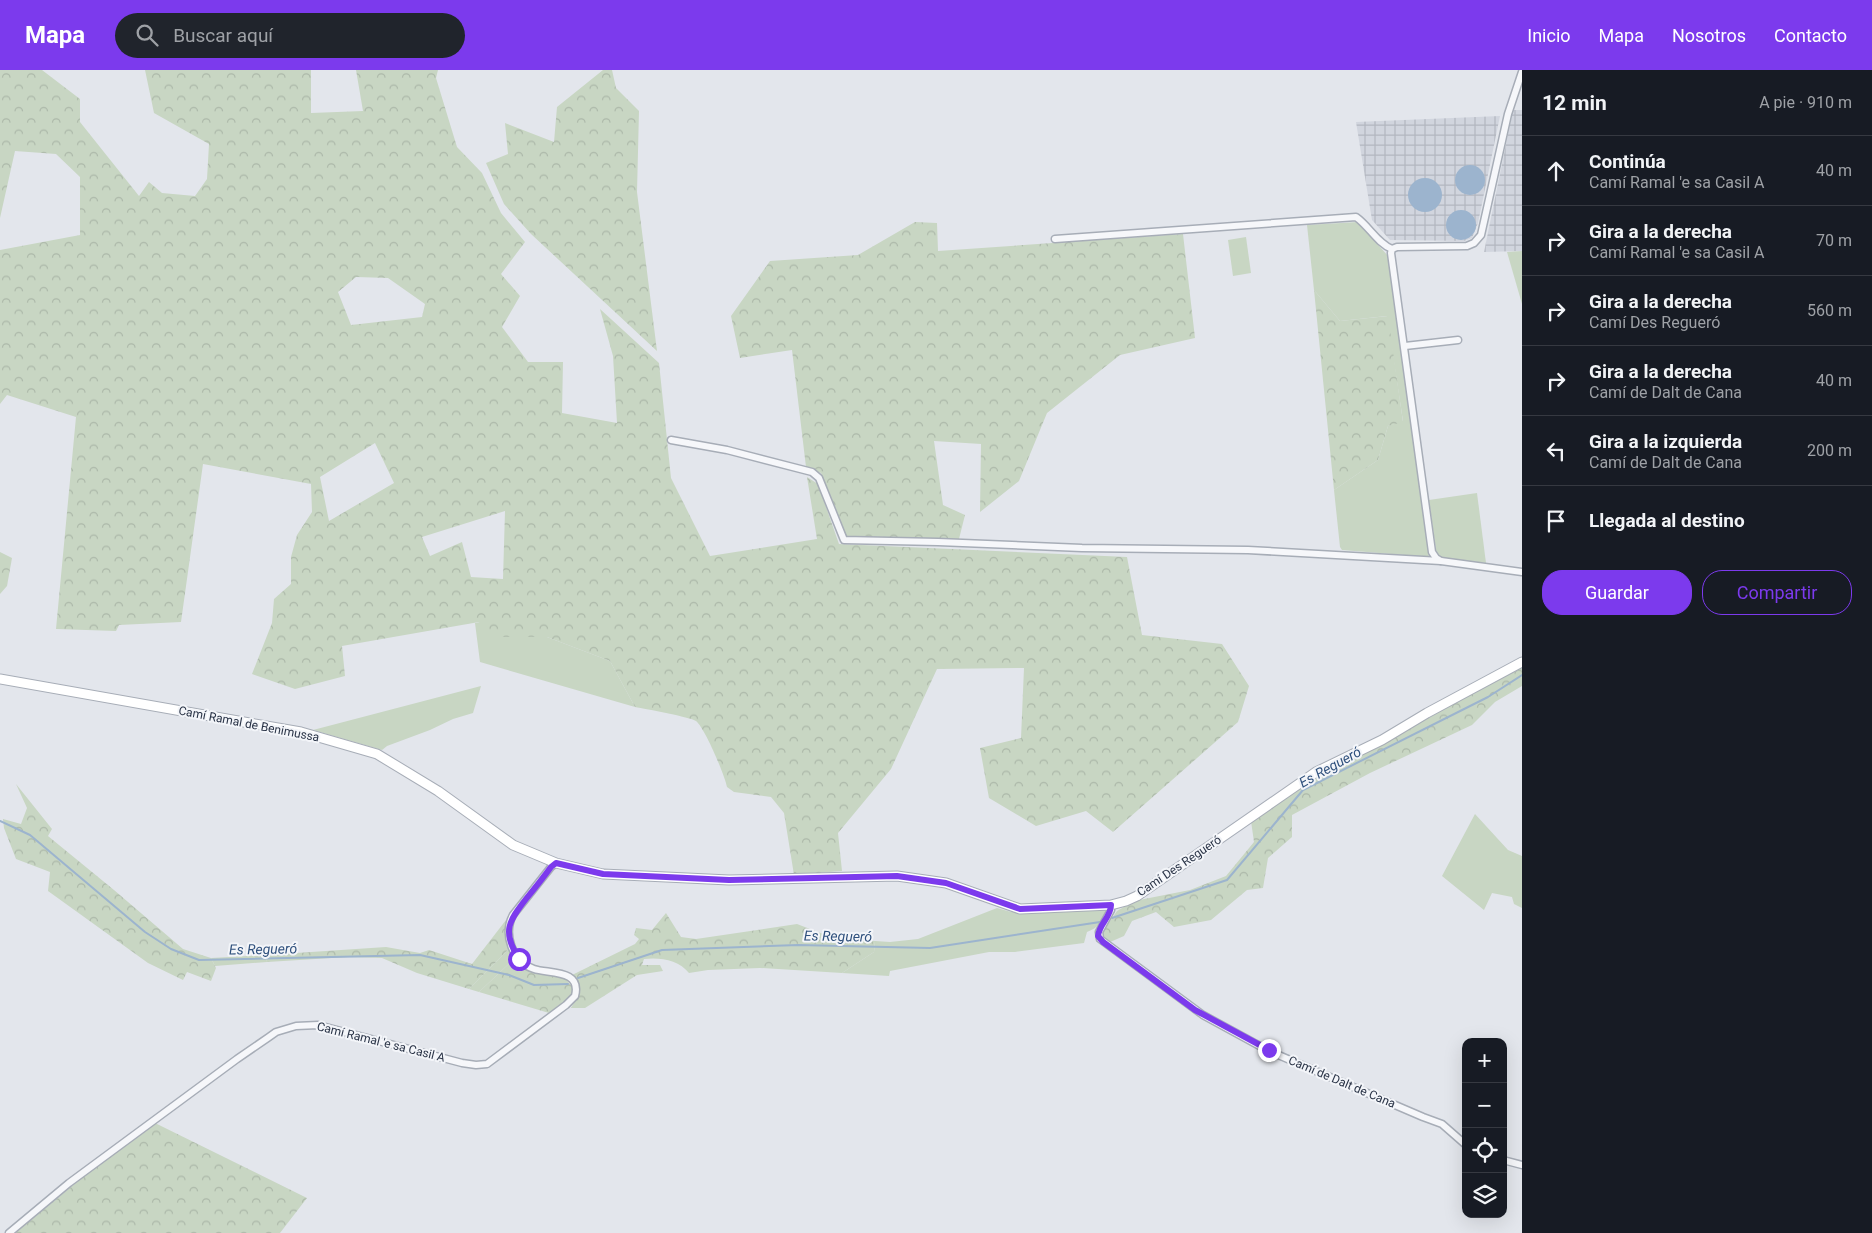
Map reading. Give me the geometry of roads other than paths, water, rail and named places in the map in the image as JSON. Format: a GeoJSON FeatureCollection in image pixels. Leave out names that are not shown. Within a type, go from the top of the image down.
{"type":"FeatureCollection","features":[{"type":"Feature","properties":{"kind":"street"},"geometry":{"type":"LineString","coordinates":[[1055,239],[1356,217],[1386,246],[1392,249],[1397,247],[1467,246],[1474,243],[1481,235],[1508,114],[1522,72]]}},
{"type":"Feature","properties":{"kind":"street"},"geometry":{"type":"LineString","coordinates":[[1392,249],[1432,552],[1441,561]]}},
{"type":"Feature","properties":{"kind":"street"},"geometry":{"type":"LineString","coordinates":[[1405,346],[1458,340]]}},
{"type":"Feature","properties":{"kind":"street"},"geometry":{"type":"LineString","coordinates":[[671,440],[727,450],[812,472],[819,478],[844,540],[1082,548],[1248,550],[1441,561],[1522,572]]}},
{"type":"Feature","properties":{"kind":"street","name":"Camí Des Regueró"},"geometry":{"type":"LineString","coordinates":[[556,863],[603,874],[729,880],[897,876],[946,883],[1020,909],[1111,905],[1137,896],[1316,772],[1382,740],[1427,713],[1522,662]]}},
{"type":"Feature","properties":{"kind":"street","name":"Camí Ramal de Benimussa"},"geometry":{"type":"LineString","coordinates":[[0,679],[301,732],[377,754],[438,791],[513,845],[556,863]]}},
{"type":"Feature","properties":{"kind":"street","name":"Camí Ramal 'e sa Casil A"},"geometry":{"type":"LineString","coordinates":[[9,1233],[69,1183],[237,1058],[269,1037],[284,1030],[303,1025],[318,1025],[462,1062],[476,1065],[487,1064],[566,1005],[575,996],[576,988],[571,979],[559,972],[536,970],[527,966],[519,959],[509,936],[510,924],[514,915],[556,863]]}},
{"type":"Feature","properties":{"kind":"street","name":"Camí de Dalt de Cana"},"geometry":{"type":"LineString","coordinates":[[1111,905],[1108,916],[1098,932],[1100,939],[1195,1010],[1278,1055],[1442,1124],[1462,1142]]}},
{"type":"Feature","properties":{"kind":"street"},"geometry":{"type":"LineString","coordinates":[[1507,1161],[1522,1165]]}},
{"type":"Feature","properties":{"kind":"water"},"geometry":{"type":"Polygon","coordinates":[[[1470,165],[1481,169],[1485,180],[1481,191],[1470,195],[1459,191],[1455,180],[1459,169],[1470,165]]]}},
{"type":"Feature","properties":{"kind":"water"},"geometry":{"type":"Polygon","coordinates":[[[1425,178],[1432,179],[1437,183],[1441,188],[1441,202],[1437,207],[1432,211],[1425,212],[1418,211],[1413,207],[1409,202],[1408,195],[1409,188],[1413,183],[1418,179],[1425,178]]]}},
{"type":"Feature","properties":{"kind":"water"},"geometry":{"type":"Polygon","coordinates":[[[1461,210],[1472,214],[1476,225],[1472,236],[1461,240],[1450,236],[1446,225],[1450,214],[1461,210]]]}},
{"type":"Feature","properties":{"kind":"waterway","name":"Es Regueró"},"geometry":{"type":"LineString","coordinates":[[1112,918],[1227,880],[1303,790],[1488,697],[1522,675]]}},
{"type":"Feature","properties":{"kind":"waterway","name":"Es Regueró"},"geometry":{"type":"LineString","coordinates":[[0,821],[30,835],[145,932],[171,949],[199,960],[420,955],[509,975],[534,985],[568,984]]}},
{"type":"Feature","properties":{"kind":"waterway","name":"Es Regueró"},"geometry":{"type":"LineString","coordinates":[[578,978],[662,950],[798,945],[930,948],[1100,922]]}}]}
